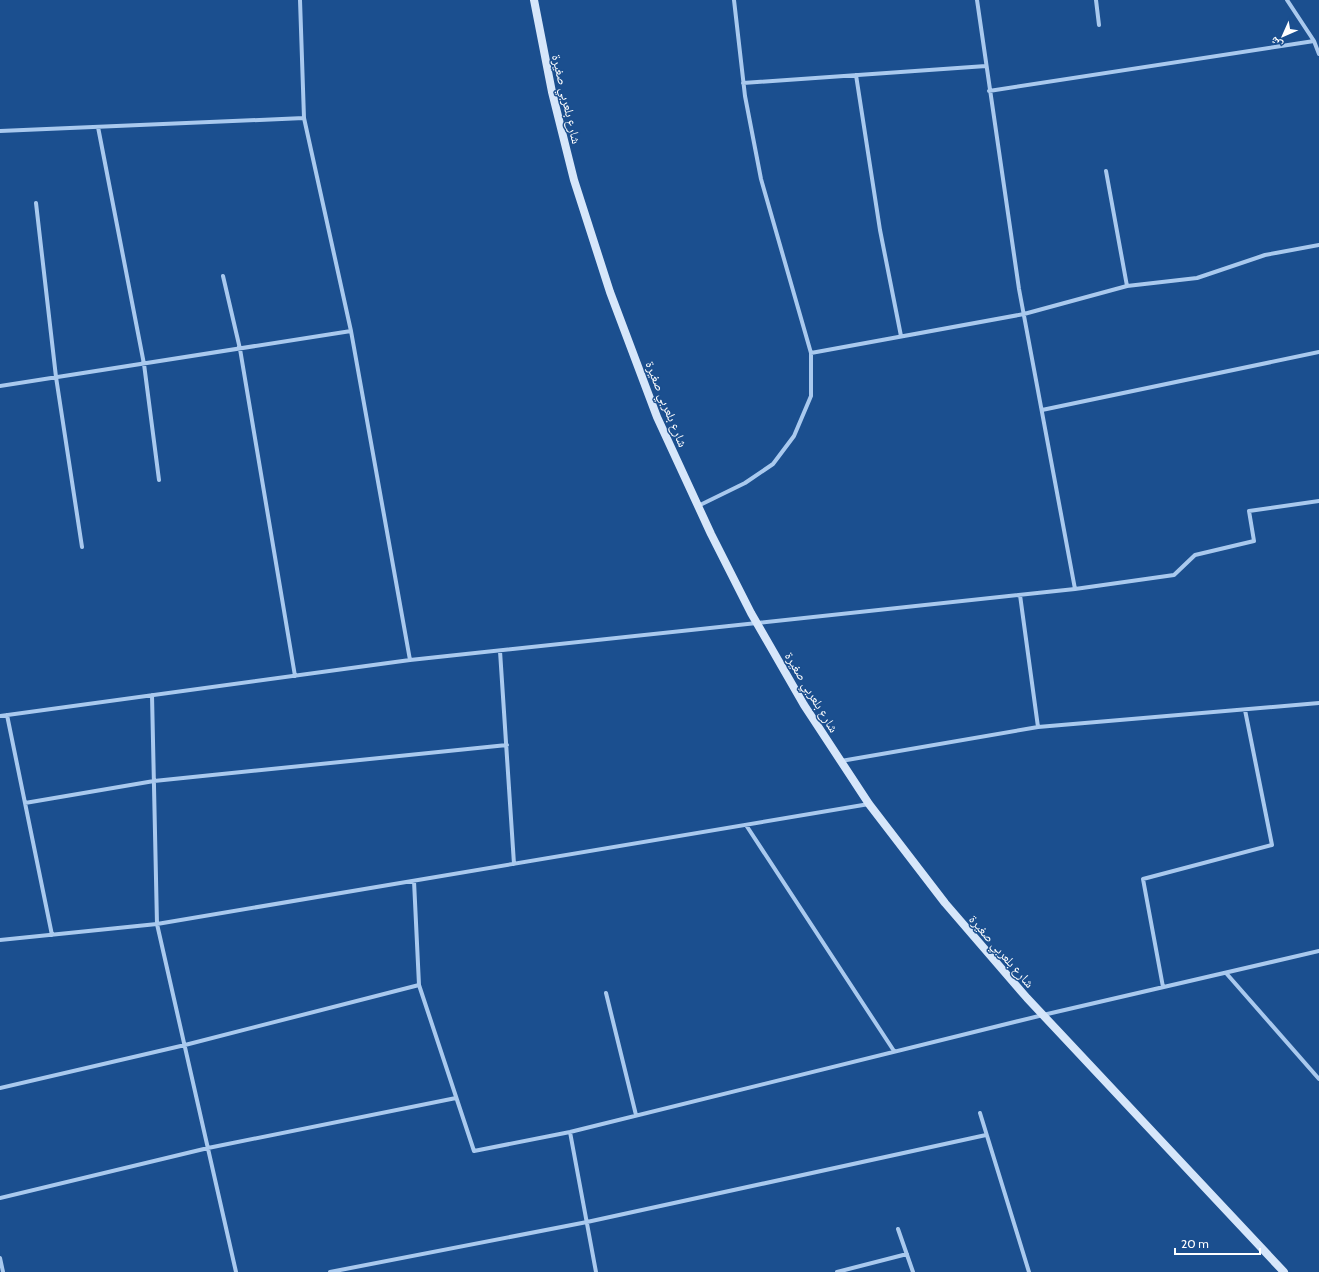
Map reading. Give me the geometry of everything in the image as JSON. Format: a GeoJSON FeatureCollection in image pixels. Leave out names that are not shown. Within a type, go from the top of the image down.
{"type":"FeatureCollection","features":[{"type":"Feature","properties":{"kind":"main road","name":"شارع بلعربي صغيرة"},"geometry":{"type":"LineString","coordinates":[[534,0],[552,92],[574,180],[610,292],[657,417],[711,534],[757,624],[804,705],[869,804],[945,903],[1043,1015],[1284,1272]]}},
{"type":"Feature","properties":{"kind":"street"},"geometry":{"type":"LineString","coordinates":[[300,0],[304,118],[351,331],[410,660]]}},
{"type":"Feature","properties":{"kind":"street"},"geometry":{"type":"LineString","coordinates":[[698,506],[745,483],[773,464],[794,436],[811,396],[811,352],[761,179],[743,83],[734,0]]}},
{"type":"Feature","properties":{"kind":"street"},"geometry":{"type":"LineString","coordinates":[[977,0],[989,90],[1024,314],[1075,589]]}},
{"type":"Feature","properties":{"kind":"street"},"geometry":{"type":"LineString","coordinates":[[1096,0],[1099,25]]}},
{"type":"Feature","properties":{"kind":"street"},"geometry":{"type":"LineString","coordinates":[[1287,0],[1314,41],[1319,54]]}},
{"type":"Feature","properties":{"kind":"street"},"geometry":{"type":"LineString","coordinates":[[989,90],[1314,41]]}},
{"type":"Feature","properties":{"kind":"street"},"geometry":{"type":"LineString","coordinates":[[743,83],[986,66]]}},
{"type":"Feature","properties":{"kind":"street"},"geometry":{"type":"LineString","coordinates":[[856,75],[880,230],[901,336]]}},
{"type":"Feature","properties":{"kind":"street"},"geometry":{"type":"LineString","coordinates":[[0,131],[304,118]]}},
{"type":"Feature","properties":{"kind":"street"},"geometry":{"type":"LineString","coordinates":[[98,127],[144,364],[159,480]]}},
{"type":"Feature","properties":{"kind":"street"},"geometry":{"type":"LineString","coordinates":[[1106,171],[1127,286]]}},
{"type":"Feature","properties":{"kind":"street"},"geometry":{"type":"LineString","coordinates":[[36,203],[56,377],[82,547]]}},
{"type":"Feature","properties":{"kind":"street"},"geometry":{"type":"LineString","coordinates":[[811,352],[1024,314],[1127,286],[1197,278],[1265,255],[1319,245]]}},
{"type":"Feature","properties":{"kind":"street"},"geometry":{"type":"LineString","coordinates":[[223,276],[240,349],[295,676]]}},
{"type":"Feature","properties":{"kind":"street"},"geometry":{"type":"LineString","coordinates":[[0,386],[351,331]]}},
{"type":"Feature","properties":{"kind":"street"},"geometry":{"type":"LineString","coordinates":[[1042,410],[1319,352]]}},
{"type":"Feature","properties":{"kind":"street"},"geometry":{"type":"LineString","coordinates":[[0,716],[410,660],[1075,589],[1174,575],[1195,555],[1254,541],[1249,511],[1319,501]]}},
{"type":"Feature","properties":{"kind":"street"},"geometry":{"type":"LineString","coordinates":[[1020,595],[1038,727]]}},
{"type":"Feature","properties":{"kind":"street"},"geometry":{"type":"LineString","coordinates":[[500,651],[514,864]]}},
{"type":"Feature","properties":{"kind":"street"},"geometry":{"type":"LineString","coordinates":[[152,695],[157,924],[236,1272]]}},
{"type":"Feature","properties":{"kind":"street"},"geometry":{"type":"LineString","coordinates":[[841,761],[1038,727],[1319,703]]}},
{"type":"Feature","properties":{"kind":"street"},"geometry":{"type":"LineString","coordinates":[[1163,987],[1143,879],[1272,845],[1245,710]]}},
{"type":"Feature","properties":{"kind":"street"},"geometry":{"type":"LineString","coordinates":[[7,715],[52,934]]}},
{"type":"Feature","properties":{"kind":"street"},"geometry":{"type":"LineString","coordinates":[[25,803],[154,781],[507,745]]}},
{"type":"Feature","properties":{"kind":"street"},"geometry":{"type":"LineString","coordinates":[[0,940],[157,924],[869,804]]}},
{"type":"Feature","properties":{"kind":"street"},"geometry":{"type":"LineString","coordinates":[[746,825],[894,1051]]}},
{"type":"Feature","properties":{"kind":"street"},"geometry":{"type":"LineString","coordinates":[[414,881],[420,985],[474,1151],[570,1132],[894,1051],[1319,951]]}},
{"type":"Feature","properties":{"kind":"street"},"geometry":{"type":"LineString","coordinates":[[1226,973],[1319,1079]]}},
{"type":"Feature","properties":{"kind":"street"},"geometry":{"type":"LineString","coordinates":[[0,1088],[185,1045],[420,985]]}},
{"type":"Feature","properties":{"kind":"street"},"geometry":{"type":"LineString","coordinates":[[606,993],[636,1115]]}},
{"type":"Feature","properties":{"kind":"street"},"geometry":{"type":"LineString","coordinates":[[0,1198],[208,1148],[456,1098]]}},
{"type":"Feature","properties":{"kind":"street"},"geometry":{"type":"LineString","coordinates":[[980,1113],[1030,1272]]}},
{"type":"Feature","properties":{"kind":"street"},"geometry":{"type":"LineString","coordinates":[[570,1132],[596,1272]]}},
{"type":"Feature","properties":{"kind":"street"},"geometry":{"type":"LineString","coordinates":[[330,1272],[587,1222],[986,1135]]}},
{"type":"Feature","properties":{"kind":"street"},"geometry":{"type":"LineString","coordinates":[[898,1229],[913,1272]]}},
{"type":"Feature","properties":{"kind":"street"},"geometry":{"type":"LineString","coordinates":[[837,1272],[907,1254]]}},
{"type":"Feature","properties":{"kind":"street"},"geometry":{"type":"LineString","coordinates":[[0,1258],[3,1272]]}}]}
